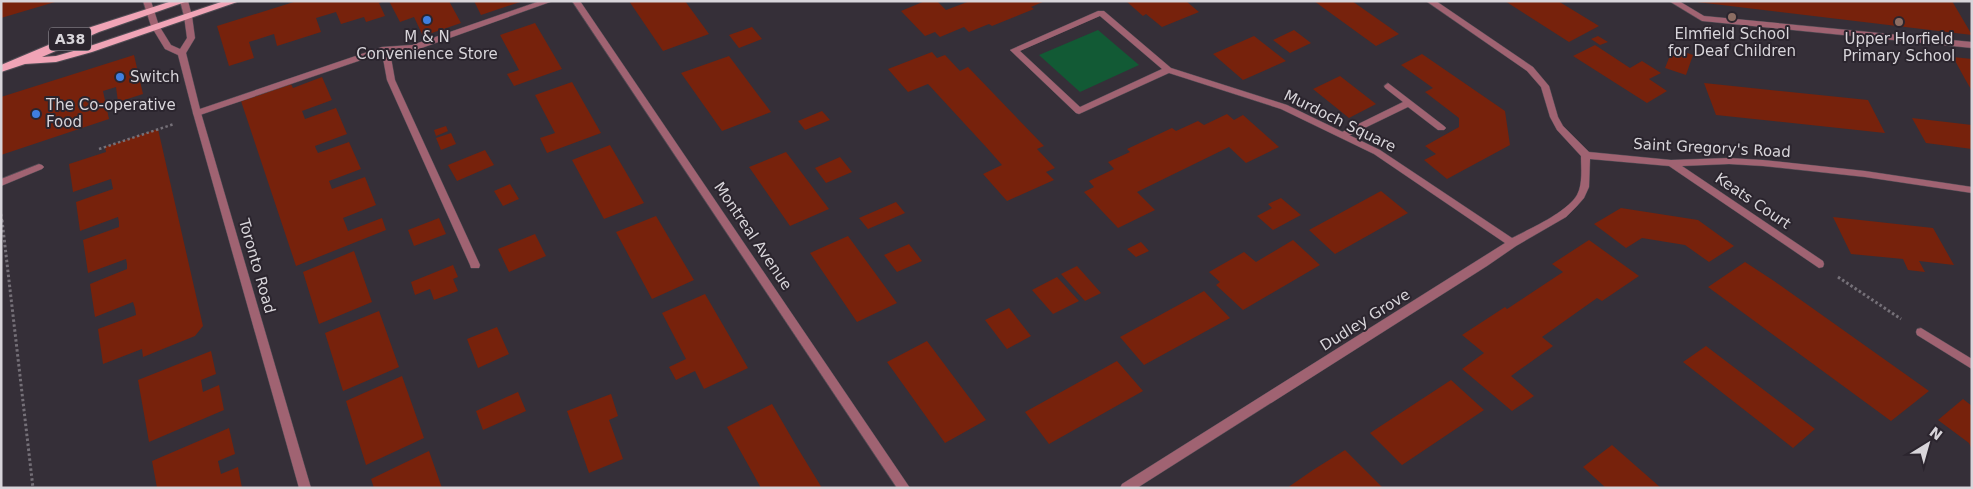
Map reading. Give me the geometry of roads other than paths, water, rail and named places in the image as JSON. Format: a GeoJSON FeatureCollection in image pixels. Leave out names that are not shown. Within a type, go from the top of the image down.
{"type":"FeatureCollection","features":[{"type":"Feature","properties":{"kind":"main road","name":"A38"},"geometry":{"type":"LineString","coordinates":[[1,69],[26,61],[58,44],[149,6],[184,1]]}},
{"type":"Feature","properties":{"kind":"main road","name":"A38"},"geometry":{"type":"LineString","coordinates":[[26,61],[64,56],[235,1]]}},
{"type":"Feature","properties":{"kind":"street"},"geometry":{"type":"LineString","coordinates":[[149,6],[155,26],[168,47],[182,53],[191,38],[184,1]]}},
{"type":"Feature","properties":{"kind":"street"},"geometry":{"type":"LineString","coordinates":[[198,114],[385,49],[413,48],[549,1]]}},
{"type":"Feature","properties":{"kind":"street","name":"Montreal Avenue"},"geometry":{"type":"LineString","coordinates":[[576,1],[904,488]]}},
{"type":"Feature","properties":{"kind":"street"},"geometry":{"type":"LineString","coordinates":[[1430,1],[1519,60],[1534,73],[1545,86],[1554,117],[1560,128],[1586,155]]}},
{"type":"Feature","properties":{"kind":"street"},"geometry":{"type":"LineString","coordinates":[[1673,1],[1702,18],[1972,45]]}},
{"type":"Feature","properties":{"kind":"street","name":"Murdoch Square"},"geometry":{"type":"LineString","coordinates":[[1168,70],[1079,111],[1014,50],[1101,13],[1168,70],[1284,107],[1377,152],[1512,243]]}},
{"type":"Feature","properties":{"kind":"street"},"geometry":{"type":"LineString","coordinates":[[385,49],[391,80],[475,265]]}},
{"type":"Feature","properties":{"kind":"street","name":"Toronto Road"},"geometry":{"type":"LineString","coordinates":[[182,53],[305,488]]}},
{"type":"Feature","properties":{"kind":"street"},"geometry":{"type":"LineString","coordinates":[[1388,86],[1441,128]]}},
{"type":"Feature","properties":{"kind":"street"},"geometry":{"type":"LineString","coordinates":[[1343,135],[1408,103]]}},
{"type":"Feature","properties":{"kind":"street","name":"Saint Gregory's Road"},"geometry":{"type":"LineString","coordinates":[[1586,155],[1671,163],[1763,162],[1865,174],[1972,190]]}},
{"type":"Feature","properties":{"kind":"street","name":"Dudley Grove"},"geometry":{"type":"LineString","coordinates":[[1126,488],[1512,243],[1563,214],[1574,204],[1584,187],[1586,155]]}},
{"type":"Feature","properties":{"kind":"street","name":"Keats Court"},"geometry":{"type":"LineString","coordinates":[[1671,163],[1819,264]]}},
{"type":"Feature","properties":{"kind":"street"},"geometry":{"type":"LineString","coordinates":[[1,183],[39,167]]}},
{"type":"Feature","properties":{"kind":"street"},"geometry":{"type":"LineString","coordinates":[[1920,332],[1972,364]]}},
{"type":"Feature","properties":{"kind":"place","name":"Elmfield School for Deaf Children"},"geometry":{"type":"Point","coordinates":[1732,17]}},
{"type":"Feature","properties":{"kind":"place","name":"M & N Convenience Store"},"geometry":{"type":"Point","coordinates":[427,20]}},
{"type":"Feature","properties":{"kind":"place","name":"Upper Horfield Primary School"},"geometry":{"type":"Point","coordinates":[1899,22]}},
{"type":"Feature","properties":{"kind":"place","name":"Switch"},"geometry":{"type":"Point","coordinates":[120,77]}},
{"type":"Feature","properties":{"kind":"place","name":"The Co-operative Food"},"geometry":{"type":"Point","coordinates":[36,114]}}]}
